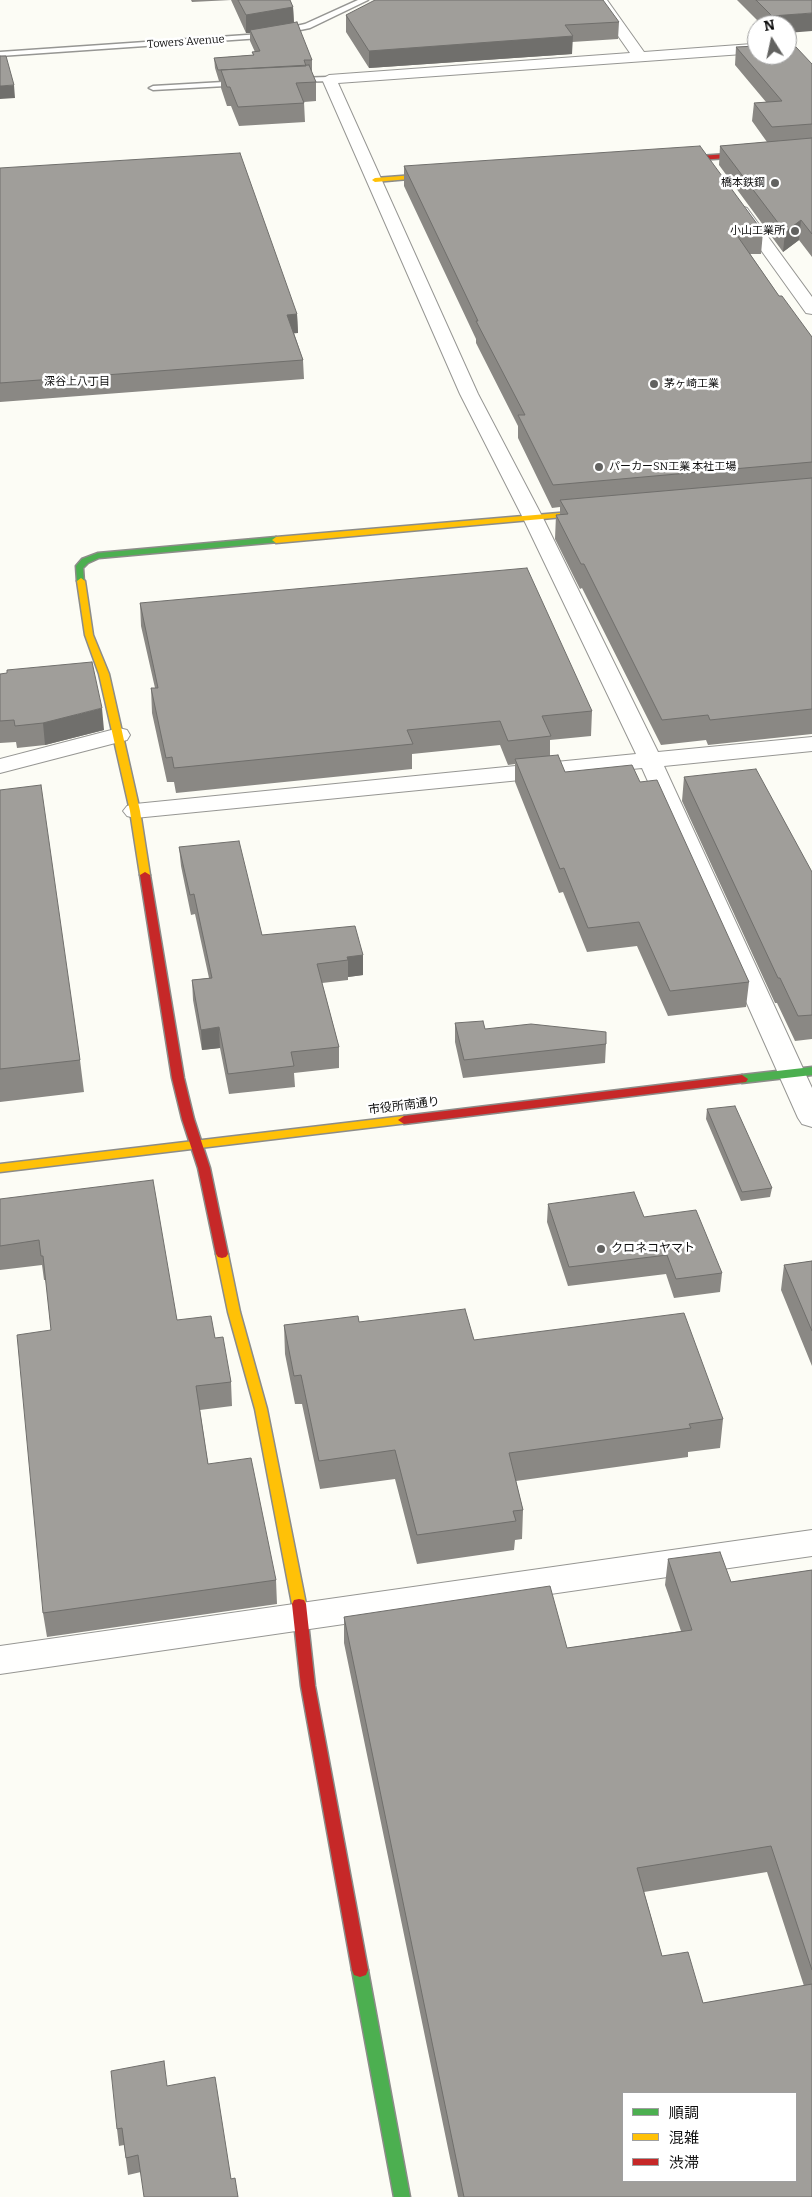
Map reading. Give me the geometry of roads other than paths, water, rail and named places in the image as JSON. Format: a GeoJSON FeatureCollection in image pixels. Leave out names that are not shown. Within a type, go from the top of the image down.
{"type":"FeatureCollection","features":[{"type":"Feature","properties":{"kind":"street"},"geometry":{"type":"LineString","coordinates":[[600,0],[641,57]]}},
{"type":"Feature","properties":{"kind":"street"},"geometry":{"type":"LineString","coordinates":[[747,50],[330,79],[470,394],[801,1072],[812,1118]]}},
{"type":"Feature","properties":{"kind":"street"},"geometry":{"type":"LineString","coordinates":[[663,160],[812,150]]}},
{"type":"Feature","properties":{"kind":"street"},"geometry":{"type":"LineString","coordinates":[[703,158],[714,174]]}},
{"type":"Feature","properties":{"kind":"street"},"geometry":{"type":"LineString","coordinates":[[375,180],[454,174]]}},
{"type":"Feature","properties":{"kind":"street"},"geometry":{"type":"LineString","coordinates":[[732,198],[812,309]]}},
{"type":"Feature","properties":{"kind":"street"},"geometry":{"type":"LineString","coordinates":[[402,2197],[308,1686],[301,1616],[261,1409],[234,1312],[204,1168],[178,1078],[135,810],[119,735],[89,636],[79,568],[85,561],[98,556],[610,511]]}},
{"type":"Feature","properties":{"kind":"street"},"geometry":{"type":"LineString","coordinates":[[0,766],[119,735]]}},
{"type":"Feature","properties":{"kind":"street"},"geometry":{"type":"LineString","coordinates":[[135,810],[812,744]]}},
{"type":"Feature","properties":{"kind":"street","name":"市役所南通り"},"geometry":{"type":"LineString","coordinates":[[0,1168],[801,1072]]}},
{"type":"Feature","properties":{"kind":"street"},"geometry":{"type":"LineString","coordinates":[[0,1660],[812,1543]]}},
{"type":"Feature","properties":{"kind":"lane","name":"Towers Avenue"},"geometry":{"type":"LineString","coordinates":[[0,54],[261,36],[307,26],[364,0]]}},
{"type":"Feature","properties":{"kind":"lane"},"geometry":{"type":"LineString","coordinates":[[288,80],[330,79]]}},
{"type":"Feature","properties":{"kind":"lane"},"geometry":{"type":"LineString","coordinates":[[153,88],[250,82]]}},
{"type":"Feature","properties":{"kind":"place","name":"橋本鉄鋼"},"geometry":{"type":"Point","coordinates":[775,183]}},
{"type":"Feature","properties":{"kind":"place","name":"小山工業所"},"geometry":{"type":"Point","coordinates":[795,231]}},
{"type":"Feature","properties":{"kind":"place","name":"茅ヶ崎工業"},"geometry":{"type":"Point","coordinates":[654,384]}},
{"type":"Feature","properties":{"kind":"place","name":"パーカーSN工業 本社工場"},"geometry":{"type":"Point","coordinates":[599,467]}},
{"type":"Feature","properties":{"kind":"place","name":"クロネコヤマト"},"geometry":{"type":"Point","coordinates":[601,1249]}},
{"type":"Feature","properties":{"kind":"district","name":"深谷上八丁目"},"geometry":{"type":"Point","coordinates":[77,382]}}]}
